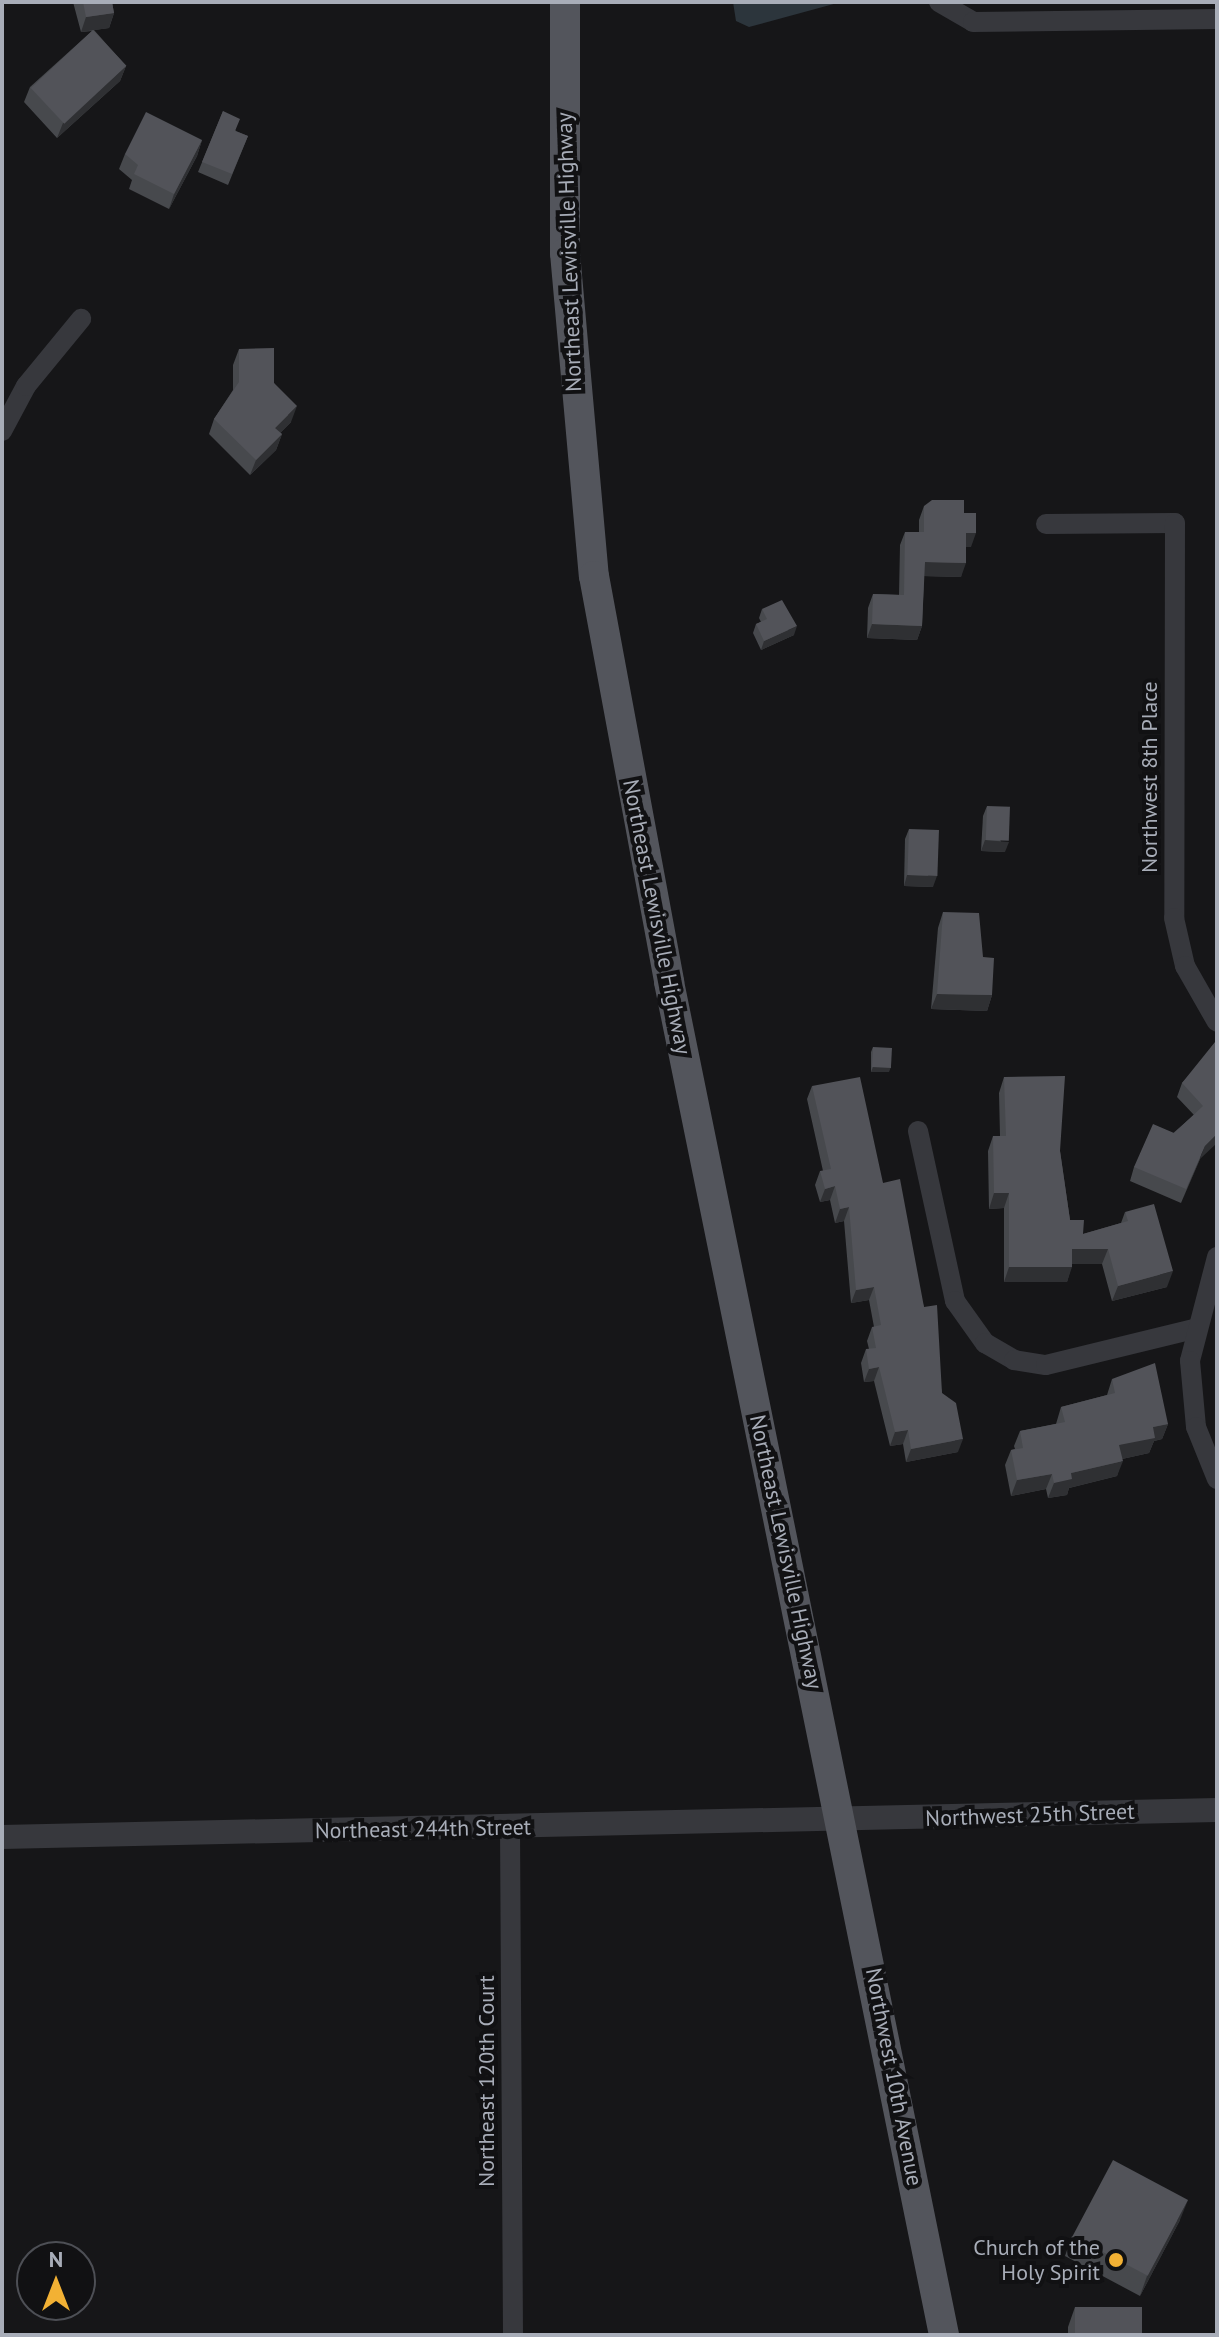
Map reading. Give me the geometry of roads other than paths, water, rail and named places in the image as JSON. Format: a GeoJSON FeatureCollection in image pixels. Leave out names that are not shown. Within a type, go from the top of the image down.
{"type":"FeatureCollection","features":[{"type":"Feature","properties":{"kind":"main road","name":"Northeast Lewisville Highway"},"geometry":{"type":"LineString","coordinates":[[565,2],[565,253],[594,576],[675,1014],[844,1820]]}},
{"type":"Feature","properties":{"kind":"main road","name":"Northwest 10th Avenue"},"geometry":{"type":"LineString","coordinates":[[844,1820],[944,2335]]}},
{"type":"Feature","properties":{"kind":"street"},"geometry":{"type":"LineString","coordinates":[[942,6],[973,22],[1217,19]]}},
{"type":"Feature","properties":{"kind":"street"},"geometry":{"type":"LineString","coordinates":[[2,431],[26,386],[81,319]]}},
{"type":"Feature","properties":{"kind":"street","name":"Northwest 8th Place"},"geometry":{"type":"LineString","coordinates":[[1046,524],[1175,523],[1174,918],[1185,966],[1217,1022]]}},
{"type":"Feature","properties":{"kind":"street"},"geometry":{"type":"LineString","coordinates":[[918,1131],[955,1301],[972,1331],[999,1353],[1046,1365],[1194,1329]]}},
{"type":"Feature","properties":{"kind":"street"},"geometry":{"type":"LineString","coordinates":[[1217,1257],[1194,1329],[1192,1407],[1217,1479]]}},
{"type":"Feature","properties":{"kind":"street","name":"Northwest 25th Street"},"geometry":{"type":"LineString","coordinates":[[844,1820],[1217,1810]]}},
{"type":"Feature","properties":{"kind":"street","name":"Northeast 244th Street"},"geometry":{"type":"LineString","coordinates":[[2,1837],[844,1820]]}},
{"type":"Feature","properties":{"kind":"street","name":"Northeast 120th Court"},"geometry":{"type":"LineString","coordinates":[[510,1828],[513,2335]]}},
{"type":"Feature","properties":{"kind":"place","name":"Church of the Holy Spirit"},"geometry":{"type":"Point","coordinates":[1116,2260]}}]}
